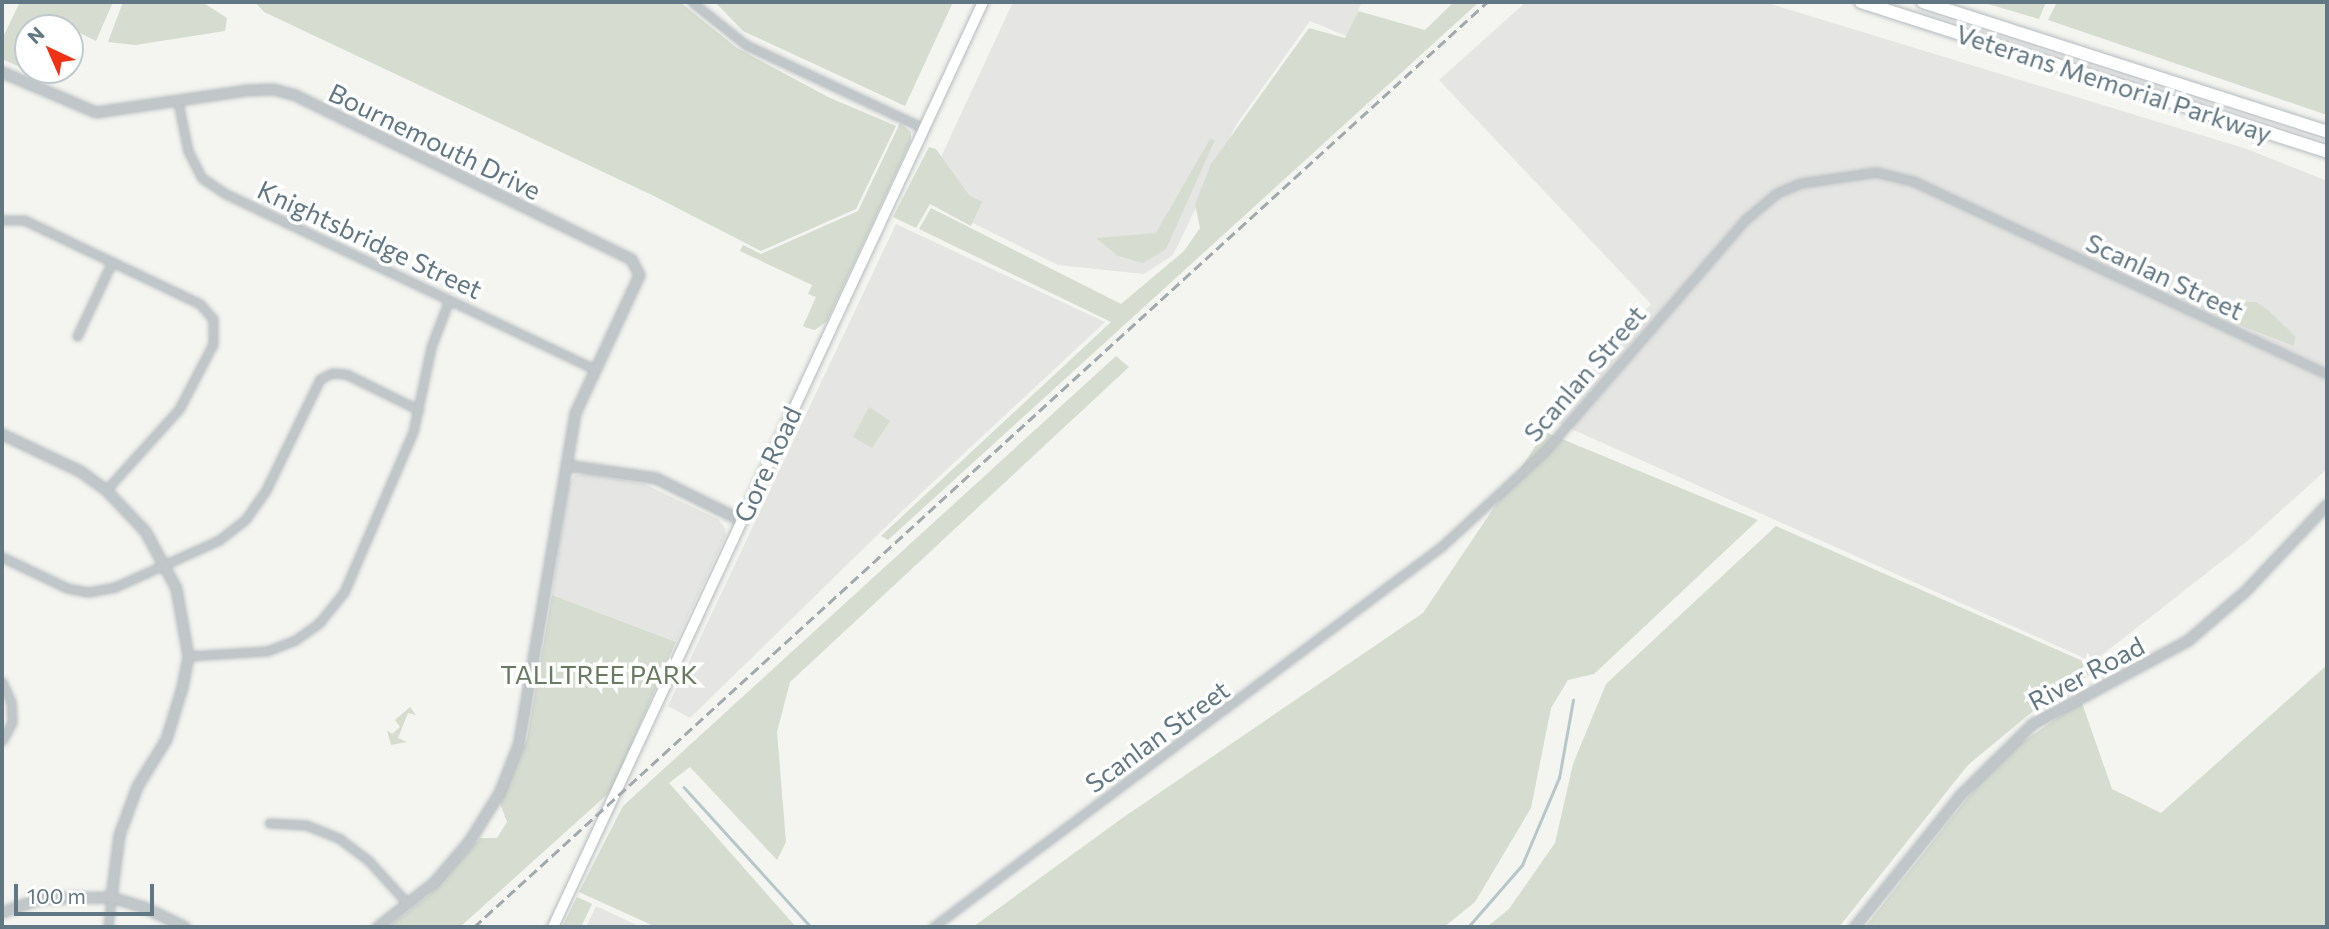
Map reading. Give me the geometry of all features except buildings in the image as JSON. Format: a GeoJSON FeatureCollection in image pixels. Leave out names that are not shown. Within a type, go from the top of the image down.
{"type":"FeatureCollection","features":[{"type":"Feature","properties":{"kind":"highway","name":"Veterans Memorial Parkway"},"geometry":{"type":"LineString","coordinates":[[1861,2],[2327,152]]}},
{"type":"Feature","properties":{"kind":"highway","name":"Veterans Memorial Parkway"},"geometry":{"type":"LineString","coordinates":[[1923,2],[2327,132]]}},
{"type":"Feature","properties":{"kind":"main road","name":"Gore Road"},"geometry":{"type":"LineString","coordinates":[[553,927],[983,2]]}},
{"type":"Feature","properties":{"kind":"street"},"geometry":{"type":"LineString","coordinates":[[692,2],[746,45],[925,129]]}},
{"type":"Feature","properties":{"kind":"street","name":"Bournemouth Drive"},"geometry":{"type":"LineString","coordinates":[[2,72],[96,112],[247,90],[273,89],[295,95],[631,259],[639,275],[634,292],[594,369],[575,414],[518,745],[499,793],[470,841],[434,882],[377,927]]}},
{"type":"Feature","properties":{"kind":"street","name":"Knightsbridge Street"},"geometry":{"type":"LineString","coordinates":[[178,102],[188,152],[202,178],[226,194],[594,369]]}},
{"type":"Feature","properties":{"kind":"street","name":"Scanlan Street"},"geometry":{"type":"LineString","coordinates":[[933,927],[1442,546],[1544,452],[1746,219],[1777,193],[1801,183],[1877,172],[1913,181],[2327,374]]}},
{"type":"Feature","properties":{"kind":"street"},"geometry":{"type":"LineString","coordinates":[[2,220],[24,220],[200,304],[213,319],[216,332],[179,409],[106,490]]}},
{"type":"Feature","properties":{"kind":"street"},"geometry":{"type":"LineString","coordinates":[[77,336],[112,262]]}},
{"type":"Feature","properties":{"kind":"street"},"geometry":{"type":"LineString","coordinates":[[188,656],[267,651],[295,640],[319,623],[344,592],[419,410],[431,347],[449,300]]}},
{"type":"Feature","properties":{"kind":"street"},"geometry":{"type":"LineString","coordinates":[[2,557],[67,589],[88,592],[167,567],[219,540],[245,520],[266,490],[320,379],[332,373],[346,374],[419,410]]}},
{"type":"Feature","properties":{"kind":"street"},"geometry":{"type":"LineString","coordinates":[[2,434],[80,471],[106,490],[145,531],[167,567],[176,589],[188,656],[166,739],[137,786],[120,835],[108,927]]}},
{"type":"Feature","properties":{"kind":"street"},"geometry":{"type":"LineString","coordinates":[[566,465],[656,478],[741,520]]}},
{"type":"Feature","properties":{"kind":"street","name":"River Road"},"geometry":{"type":"LineString","coordinates":[[1854,927],[1960,795],[2032,724],[2188,640],[2245,591],[2327,504]]}},
{"type":"Feature","properties":{"kind":"street"},"geometry":{"type":"LineString","coordinates":[[2,682],[11,702],[12,722],[2,741]]}},
{"type":"Feature","properties":{"kind":"street"},"geometry":{"type":"LineString","coordinates":[[269,823],[306,825],[340,839],[367,859],[407,903]]}},
{"type":"Feature","properties":{"kind":"street"},"geometry":{"type":"LineString","coordinates":[[2,912],[41,898],[111,897],[185,927]]}},
{"type":"Feature","properties":{"kind":"shaded area"},"geometry":{"type":"Polygon","coordinates":[[[1013,2],[1362,2],[1346,36],[1310,21],[1236,125],[1173,255],[1144,274],[1058,265],[922,198],[1013,2]]]}},
{"type":"Feature","properties":{"kind":"shaded area"},"geometry":{"type":"Polygon","coordinates":[[[1526,2],[1764,2],[2247,149],[2327,181],[2327,469],[2245,543],[2093,662],[1549,419],[1651,304],[1439,80],[1526,2]]]}},
{"type":"Feature","properties":{"kind":"shaded area"},"geometry":{"type":"Polygon","coordinates":[[[896,224],[1105,322],[900,513],[690,718],[668,706],[896,224]]]}},
{"type":"Feature","properties":{"kind":"shaded area"},"geometry":{"type":"Polygon","coordinates":[[[587,474],[644,484],[718,519],[725,528],[726,535],[676,642],[552,595],[568,485],[575,475],[587,474]]]}},
{"type":"Feature","properties":{"kind":"shaded area"},"geometry":{"type":"Polygon","coordinates":[[[596,906],[641,927],[586,927],[596,906]]]}},
{"type":"Feature","properties":{"kind":"green space"},"geometry":{"type":"Polygon","coordinates":[[[20,2],[113,2],[96,41],[84,35],[84,14],[14,14],[20,2]]]}},
{"type":"Feature","properties":{"kind":"green space"},"geometry":{"type":"Polygon","coordinates":[[[123,2],[202,2],[227,18],[225,31],[135,45],[108,42],[123,2]]]}},
{"type":"Feature","properties":{"kind":"green space"},"geometry":{"type":"Polygon","coordinates":[[[255,2],[680,2],[737,48],[828,97],[896,126],[856,209],[761,251],[654,196],[264,12],[255,2]]]}},
{"type":"Feature","properties":{"kind":"green space"},"geometry":{"type":"Polygon","coordinates":[[[715,2],[953,2],[905,106],[743,31],[715,2]]]}},
{"type":"Feature","properties":{"kind":"green space"},"geometry":{"type":"Polygon","coordinates":[[[1454,2],[1479,2],[888,540],[881,536],[1111,322],[919,229],[931,208],[1121,304],[1184,251],[1200,228],[1195,204],[1211,164],[1309,28],[1345,38],[1358,11],[1425,30],[1454,2]]]}},
{"type":"Feature","properties":{"kind":"green space"},"geometry":{"type":"Polygon","coordinates":[[[1981,2],[2046,2],[2039,19],[1981,2]]]}},
{"type":"Feature","properties":{"kind":"green space"},"geometry":{"type":"Polygon","coordinates":[[[2057,2],[2327,2],[2327,115],[2048,20],[2057,2]]]}},
{"type":"Feature","properties":{"kind":"green space"},"geometry":{"type":"Polygon","coordinates":[[[14,14],[14,64],[2,59],[2,39],[14,14]]]}},
{"type":"Feature","properties":{"kind":"green space"},"geometry":{"type":"Polygon","coordinates":[[[900,123],[911,132],[911,141],[827,321],[815,330],[807,328],[803,326],[816,297],[808,294],[812,285],[740,251],[743,245],[761,254],[858,211],[900,123]]]}},
{"type":"Feature","properties":{"kind":"green space"},"geometry":{"type":"Polygon","coordinates":[[[1210,139],[1215,140],[1166,249],[1143,263],[1118,256],[1096,238],[1156,233],[1210,139]]]}},
{"type":"Feature","properties":{"kind":"green space"},"geometry":{"type":"Polygon","coordinates":[[[929,147],[936,149],[969,195],[982,202],[971,226],[930,204],[916,228],[893,217],[929,147]]]}},
{"type":"Feature","properties":{"kind":"green space"},"geometry":{"type":"Polygon","coordinates":[[[2246,302],[2256,302],[2268,310],[2295,336],[2294,346],[2240,325],[2237,320],[2246,302]]]}},
{"type":"Feature","properties":{"kind":"green space"},"geometry":{"type":"Polygon","coordinates":[[[1116,356],[1129,367],[790,682],[777,732],[786,842],[777,860],[690,767],[669,783],[796,927],[656,927],[579,892],[623,806],[1116,356]]]}},
{"type":"Feature","properties":{"kind":"green space"},"geometry":{"type":"Polygon","coordinates":[[[869,407],[890,421],[872,448],[853,437],[869,407]]]}},
{"type":"Feature","properties":{"kind":"green space"},"geometry":{"type":"Polygon","coordinates":[[[1545,432],[1758,520],[1594,674],[1568,680],[1551,708],[1531,808],[1475,902],[1444,927],[973,927],[1121,819],[1423,613],[1545,432]]]}},
{"type":"Feature","properties":{"kind":"green space"},"geometry":{"type":"Polygon","coordinates":[[[1776,526],[2101,669],[2051,696],[1968,765],[1839,927],[1487,927],[1509,909],[1555,843],[1573,764],[1606,684],[1776,526]]]}},
{"type":"Feature","properties":{"kind":"green space","name":"TALLTREE PARK"},"geometry":{"type":"Polygon","coordinates":[[[552,595],[676,642],[611,791],[460,927],[388,927],[429,895],[480,838],[497,838],[507,822],[500,803],[527,739],[552,595]]]}},
{"type":"Feature","properties":{"kind":"green space"},"geometry":{"type":"Polygon","coordinates":[[[2327,665],[2327,927],[1865,927],[1985,776],[2021,743],[2073,707],[2082,703],[2112,789],[2161,813],[2327,665]]]}},
{"type":"Feature","properties":{"kind":"green space"},"geometry":{"type":"Polygon","coordinates":[[[410,707],[416,715],[408,713],[398,738],[407,742],[391,745],[387,730],[392,734],[400,727],[395,720],[410,707]]]}},
{"type":"Feature","properties":{"kind":"green space"},"geometry":{"type":"Polygon","coordinates":[[[577,897],[592,904],[581,927],[562,927],[577,897]]]}},
{"type":"Feature","properties":{"kind":"waterway"},"geometry":{"type":"LineString","coordinates":[[1468,927],[1522,865],[1559,778],[1573,700]]}},
{"type":"Feature","properties":{"kind":"waterway"},"geometry":{"type":"LineString","coordinates":[[684,787],[811,927]]}},
{"type":"Feature","properties":{"kind":"railway"},"geometry":{"type":"LineString","coordinates":[[474,927],[1487,2]]}}]}
